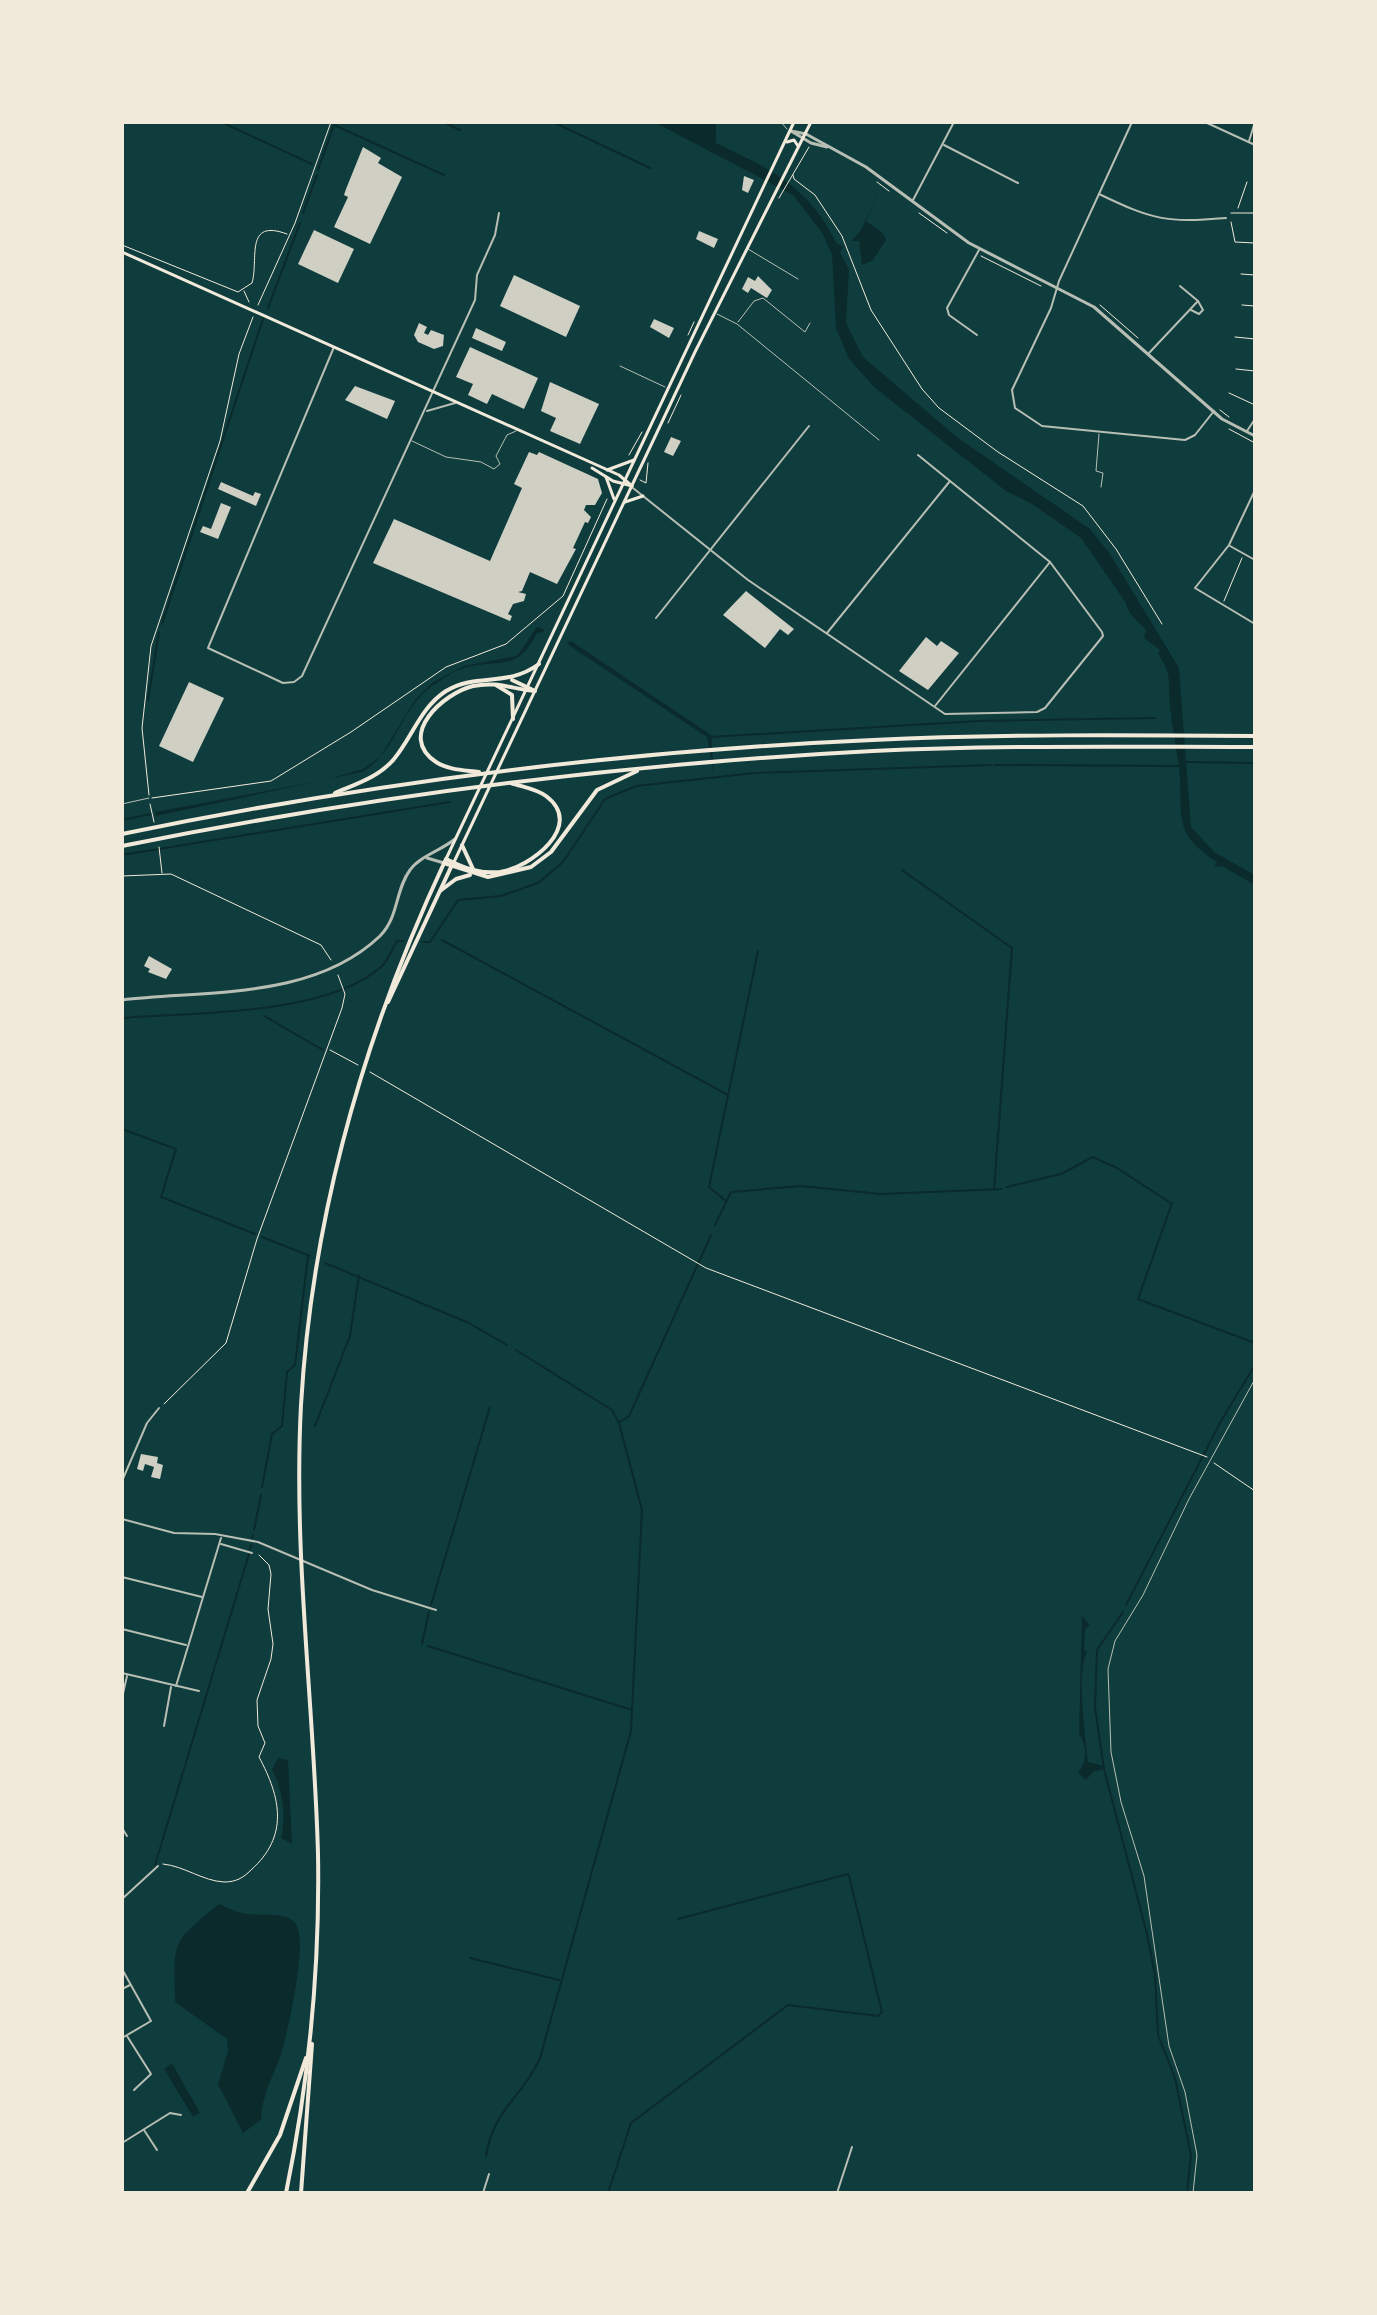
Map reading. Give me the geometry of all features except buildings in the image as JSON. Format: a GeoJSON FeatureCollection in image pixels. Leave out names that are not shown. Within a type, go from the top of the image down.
{"type":"FeatureCollection","features":[{"type":"Feature","properties":{"kind":"highway"},"geometry":{"type":"LineString","coordinates":[[327,796],[383,770],[406,741],[423,712],[445,692],[479,680],[510,679],[539,664]]}},
{"type":"Feature","properties":{"kind":"highway"},"geometry":{"type":"LineString","coordinates":[[510,679],[535,691]]}},
{"type":"Feature","properties":{"kind":"highway"},"geometry":{"type":"LineString","coordinates":[[485,773],[438,764],[426,752],[422,734],[427,716],[441,701],[457,691],[490,684],[527,688]]}},
{"type":"Feature","properties":{"kind":"highway"},"geometry":{"type":"LineString","coordinates":[[490,684],[510,692],[514,702],[513,719]]}},
{"type":"Feature","properties":{"kind":"highway"},"geometry":{"type":"LineString","coordinates":[[122,834],[327,796],[485,773],[711,750],[935,738],[1255,736]]}},
{"type":"Feature","properties":{"kind":"highway"},"geometry":{"type":"LineString","coordinates":[[122,846],[341,805],[507,782],[643,768],[875,751],[1255,747]]}},
{"type":"Feature","properties":{"kind":"highway"},"geometry":{"type":"LineString","coordinates":[[286,2193],[311,2037],[318,1879],[302,1590],[301,1404],[309,1316],[327,1206],[362,1067],[396,973],[445,861],[473,873],[506,875],[542,860],[597,790],[643,768]]}},
{"type":"Feature","properties":{"kind":"highway"},"geometry":{"type":"LineString","coordinates":[[440,891],[456,879],[473,873],[519,867],[548,847],[557,830],[558,813],[548,798],[507,782]]}},
{"type":"Feature","properties":{"kind":"highway"},"geometry":{"type":"LineString","coordinates":[[462,845],[473,873]]}},
{"type":"Feature","properties":{"kind":"highway"},"geometry":{"type":"LineString","coordinates":[[383,1011],[453,864]]}},
{"type":"Feature","properties":{"kind":"highway"},"geometry":{"type":"LineString","coordinates":[[301,2193],[313,2069],[311,2037]]}},
{"type":"Feature","properties":{"kind":"highway"},"geometry":{"type":"LineString","coordinates":[[247,2193],[280,2135],[309,2053]]}},
{"type":"Feature","properties":{"kind":"main road"},"geometry":{"type":"LineString","coordinates":[[445,861],[621,484],[670,389],[774,170],[794,122]]}},
{"type":"Feature","properties":{"kind":"main road"},"geometry":{"type":"LineString","coordinates":[[453,864],[714,313],[746,248],[780,190],[811,122]]}},
{"type":"Feature","properties":{"kind":"main road"},"geometry":{"type":"LineString","coordinates":[[786,143],[796,141],[799,150]]}},
{"type":"Feature","properties":{"kind":"main road"},"geometry":{"type":"LineString","coordinates":[[122,252],[334,346],[587,464],[607,470],[624,478],[632,486]]}},
{"type":"Feature","properties":{"kind":"main road"},"geometry":{"type":"LineString","coordinates":[[607,470],[634,460]]}},
{"type":"Feature","properties":{"kind":"main road"},"geometry":{"type":"LineString","coordinates":[[587,464],[606,477],[632,486]]}},
{"type":"Feature","properties":{"kind":"main road"},"geometry":{"type":"LineString","coordinates":[[606,477],[614,499]]}},
{"type":"Feature","properties":{"kind":"main road"},"geometry":{"type":"LineString","coordinates":[[625,502],[643,496]]}},
{"type":"Feature","properties":{"kind":"street"},"geometry":{"type":"LineString","coordinates":[[911,204],[954,122]]}},
{"type":"Feature","properties":{"kind":"street"},"geometry":{"type":"LineString","coordinates":[[1132,122],[1012,390],[1012,401],[1018,411],[1042,426],[1189,440],[1214,411]]}},
{"type":"Feature","properties":{"kind":"street"},"geometry":{"type":"LineString","coordinates":[[1205,122],[1255,145]]}},
{"type":"Feature","properties":{"kind":"street"},"geometry":{"type":"LineString","coordinates":[[1220,129],[1223,122]]}},
{"type":"Feature","properties":{"kind":"street"},"geometry":{"type":"LineString","coordinates":[[1249,142],[1255,122]]}},
{"type":"Feature","properties":{"kind":"street"},"geometry":{"type":"LineString","coordinates":[[789,130],[806,134],[866,167],[911,204],[978,251],[1101,312],[1214,411],[1255,436]]}},
{"type":"Feature","properties":{"kind":"street"},"geometry":{"type":"LineString","coordinates":[[789,130],[804,139],[832,148]]}},
{"type":"Feature","properties":{"kind":"street"},"geometry":{"type":"LineString","coordinates":[[943,144],[1018,183]]}},
{"type":"Feature","properties":{"kind":"street"},"geometry":{"type":"LineString","coordinates":[[1098,194],[1143,216],[1166,222],[1226,218]]}},
{"type":"Feature","properties":{"kind":"street"},"geometry":{"type":"LineString","coordinates":[[334,346],[208,648],[283,683],[294,682],[302,676],[426,411],[475,300],[477,275],[495,235],[499,213]]}},
{"type":"Feature","properties":{"kind":"street"},"geometry":{"type":"LineString","coordinates":[[977,335],[949,315],[947,308],[978,251]]}},
{"type":"Feature","properties":{"kind":"street"},"geometry":{"type":"LineString","coordinates":[[1180,286],[1198,301],[1203,310],[1199,314],[1190,309]]}},
{"type":"Feature","properties":{"kind":"street"},"geometry":{"type":"LineString","coordinates":[[1149,354],[1198,301]]}},
{"type":"Feature","properties":{"kind":"street"},"geometry":{"type":"LineString","coordinates":[[426,411],[456,403]]}},
{"type":"Feature","properties":{"kind":"street"},"geometry":{"type":"LineString","coordinates":[[1246,432],[1255,419]]}},
{"type":"Feature","properties":{"kind":"street"},"geometry":{"type":"LineString","coordinates":[[656,618],[809,426]]}},
{"type":"Feature","properties":{"kind":"street"},"geometry":{"type":"LineString","coordinates":[[632,486],[710,549],[826,634],[945,714],[1037,712],[1045,708],[1092,651],[1103,636],[1102,632],[1050,562],[918,455]]}},
{"type":"Feature","properties":{"kind":"street"},"geometry":{"type":"LineString","coordinates":[[826,634],[950,481]]}},
{"type":"Feature","properties":{"kind":"street"},"geometry":{"type":"LineString","coordinates":[[1255,490],[1229,545],[1195,588],[1222,607],[1255,624]]}},
{"type":"Feature","properties":{"kind":"street"},"geometry":{"type":"LineString","coordinates":[[1229,545],[1255,560]]}},
{"type":"Feature","properties":{"kind":"street"},"geometry":{"type":"LineString","coordinates":[[934,707],[1050,562]]}},
{"type":"Feature","properties":{"kind":"street"},"geometry":{"type":"LineString","coordinates":[[122,1000],[262,987],[322,970],[382,933],[395,911],[407,875],[416,863],[455,839]]}},
{"type":"Feature","properties":{"kind":"street"},"geometry":{"type":"LineString","coordinates":[[429,857],[445,861]]}},
{"type":"Feature","properties":{"kind":"street"},"geometry":{"type":"LineString","coordinates":[[122,1481],[147,1423],[159,1408]]}},
{"type":"Feature","properties":{"kind":"street"},"geometry":{"type":"LineString","coordinates":[[122,1519],[183,1534],[258,1542],[372,1590],[436,1610]]}},
{"type":"Feature","properties":{"kind":"street"},"geometry":{"type":"LineString","coordinates":[[164,1726],[222,1536]]}},
{"type":"Feature","properties":{"kind":"street"},"geometry":{"type":"LineString","coordinates":[[220,1544],[252,1553]]}},
{"type":"Feature","properties":{"kind":"street"},"geometry":{"type":"LineString","coordinates":[[122,1577],[203,1597]]}},
{"type":"Feature","properties":{"kind":"street"},"geometry":{"type":"LineString","coordinates":[[122,1629],[188,1646]]}},
{"type":"Feature","properties":{"kind":"street"},"geometry":{"type":"LineString","coordinates":[[122,1673],[199,1691]]}},
{"type":"Feature","properties":{"kind":"street"},"geometry":{"type":"LineString","coordinates":[[122,1698],[128,1674]]}},
{"type":"Feature","properties":{"kind":"street"},"geometry":{"type":"LineString","coordinates":[[122,1828],[127,1836]]}},
{"type":"Feature","properties":{"kind":"street"},"geometry":{"type":"LineString","coordinates":[[122,1899],[158,1866]]}},
{"type":"Feature","properties":{"kind":"street"},"geometry":{"type":"LineString","coordinates":[[122,1969],[151,2021],[122,2038]]}},
{"type":"Feature","properties":{"kind":"street"},"geometry":{"type":"LineString","coordinates":[[122,1989],[130,1985]]}},
{"type":"Feature","properties":{"kind":"street"},"geometry":{"type":"LineString","coordinates":[[126,2035],[151,2074],[134,2090]]}},
{"type":"Feature","properties":{"kind":"street"},"geometry":{"type":"LineString","coordinates":[[122,2143],[170,2113],[181,2115]]}},
{"type":"Feature","properties":{"kind":"street"},"geometry":{"type":"LineString","coordinates":[[143,2129],[157,2150]]}},
{"type":"Feature","properties":{"kind":"street"},"geometry":{"type":"LineString","coordinates":[[837,2193],[852,2147]]}},
{"type":"Feature","properties":{"kind":"street"},"geometry":{"type":"LineString","coordinates":[[483,2193],[489,2174]]}},
{"type":"Feature","properties":{"kind":"lane"},"geometry":{"type":"LineString","coordinates":[[781,122],[789,130]]}},
{"type":"Feature","properties":{"kind":"lane"},"geometry":{"type":"LineString","coordinates":[[746,248],[798,279]]}},
{"type":"Feature","properties":{"kind":"lane"},"geometry":{"type":"LineString","coordinates":[[737,324],[754,301],[763,298],[805,332],[810,323]]}},
{"type":"Feature","properties":{"kind":"lane"},"geometry":{"type":"LineString","coordinates":[[714,313],[737,324],[879,440]]}},
{"type":"Feature","properties":{"kind":"lane"},"geometry":{"type":"LineString","coordinates":[[620,366],[670,389]]}},
{"type":"Feature","properties":{"kind":"lane"},"geometry":{"type":"LineString","coordinates":[[412,441],[452,459],[488,465],[494,469],[499,466],[496,456],[507,435],[516,431]]}},
{"type":"Feature","properties":{"kind":"lane"},"geometry":{"type":"LineString","coordinates":[[1099,431],[1096,471],[1103,473],[1101,487]]}},
{"type":"Feature","properties":{"kind":"lane"},"geometry":{"type":"LineString","coordinates":[[122,804],[149,798]]}},
{"type":"Feature","properties":{"kind":"lane"},"geometry":{"type":"LineString","coordinates":[[1193,2193],[1197,2155],[1185,2092],[1169,2046],[1144,1876],[1121,1802],[1111,1752],[1108,1669],[1115,1641],[1143,1595],[1255,1379]]}},
{"type":"Feature","properties":{"kind":"path"},"geometry":{"type":"LineString","coordinates":[[260,303],[331,122]]}},
{"type":"Feature","properties":{"kind":"path"},"geometry":{"type":"LineString","coordinates":[[780,190],[791,179],[803,153],[812,148]]}},
{"type":"Feature","properties":{"kind":"path"},"geometry":{"type":"LineString","coordinates":[[793,175],[815,195],[842,236],[871,310],[922,389],[939,408],[998,452],[1083,506],[1121,557],[1162,624]]}},
{"type":"Feature","properties":{"kind":"path"},"geometry":{"type":"LineString","coordinates":[[875,181],[898,197]]}},
{"type":"Feature","properties":{"kind":"path"},"geometry":{"type":"LineString","coordinates":[[1238,211],[1247,182]]}},
{"type":"Feature","properties":{"kind":"path"},"geometry":{"type":"LineString","coordinates":[[911,204],[954,238]]}},
{"type":"Feature","properties":{"kind":"path"},"geometry":{"type":"LineString","coordinates":[[1255,213],[1233,211],[1226,218],[1233,225],[1235,242],[1255,243]]}},
{"type":"Feature","properties":{"kind":"path"},"geometry":{"type":"LineString","coordinates":[[122,245],[238,292],[252,283],[256,241],[260,234],[275,229],[289,235]]}},
{"type":"Feature","properties":{"kind":"path"},"geometry":{"type":"LineString","coordinates":[[978,251],[1042,287]]}},
{"type":"Feature","properties":{"kind":"path"},"geometry":{"type":"LineString","coordinates":[[1241,274],[1255,275]]}},
{"type":"Feature","properties":{"kind":"path"},"geometry":{"type":"LineString","coordinates":[[1242,305],[1255,306]]}},
{"type":"Feature","properties":{"kind":"path"},"geometry":{"type":"LineString","coordinates":[[253,318],[239,354],[220,441],[151,646],[142,728],[149,798],[271,781],[351,732],[446,667],[506,644],[563,596],[612,489]]}},
{"type":"Feature","properties":{"kind":"path"},"geometry":{"type":"LineString","coordinates":[[1235,337],[1255,339]]}},
{"type":"Feature","properties":{"kind":"path"},"geometry":{"type":"LineString","coordinates":[[1236,369],[1255,371]]}},
{"type":"Feature","properties":{"kind":"path"},"geometry":{"type":"LineString","coordinates":[[1229,393],[1255,405]]}},
{"type":"Feature","properties":{"kind":"path"},"geometry":{"type":"LineString","coordinates":[[1222,424],[1255,443]]}},
{"type":"Feature","properties":{"kind":"path"},"geometry":{"type":"LineString","coordinates":[[1222,607],[1243,554]]}},
{"type":"Feature","properties":{"kind":"path"},"geometry":{"type":"LineString","coordinates":[[161,859],[162,873]]}},
{"type":"Feature","properties":{"kind":"path"},"geometry":{"type":"LineString","coordinates":[[122,876],[162,873],[321,945],[331,960]]}},
{"type":"Feature","properties":{"kind":"path"},"geometry":{"type":"LineString","coordinates":[[159,1408],[226,1343],[257,1239],[345,1000],[338,975]]}},
{"type":"Feature","properties":{"kind":"path"},"geometry":{"type":"LineString","coordinates":[[328,1048],[362,1067]]}},
{"type":"Feature","properties":{"kind":"path"},"geometry":{"type":"LineString","coordinates":[[370,1072],[700,1264],[1207,1457]]}},
{"type":"Feature","properties":{"kind":"path"},"geometry":{"type":"LineString","coordinates":[[1211,1461],[1255,1491]]}},
{"type":"Feature","properties":{"kind":"path"},"geometry":{"type":"LineString","coordinates":[[158,1866],[168,1864],[221,1882],[238,1880],[263,1862],[277,1829],[274,1785],[259,1757],[265,1743],[256,1712],[272,1654],[268,1609],[271,1574],[265,1558],[252,1553]]}},
{"type":"Feature","properties":{"kind":"water"},"geometry":{"type":"Polygon","coordinates":[[[654,122],[711,122],[716,125],[716,143],[771,171],[801,193],[826,224],[837,244],[844,246],[840,252],[849,270],[846,323],[863,357],[958,438],[1090,529],[1110,554],[1179,668],[1191,827],[1214,852],[1255,875],[1255,885],[1222,866],[1214,867],[1217,862],[1192,841],[1186,831],[1182,820],[1169,680],[1158,654],[1160,650],[1144,638],[1146,631],[1081,538],[1032,504],[1006,491],[874,387],[849,359],[836,328],[832,255],[823,234],[793,195],[654,122]]]}},
{"type":"Feature","properties":{"kind":"water"},"geometry":{"type":"Polygon","coordinates":[[[881,187],[866,221],[883,233],[886,240],[873,260],[862,265],[859,241],[851,241],[861,230],[881,187]]]}},
{"type":"Feature","properties":{"kind":"water"},"geometry":{"type":"Polygon","coordinates":[[[537,627],[544,629],[515,659],[464,668],[432,686],[412,706],[380,756],[415,700],[432,683],[464,666],[517,656],[537,627]]]}},
{"type":"Feature","properties":{"kind":"water"},"geometry":{"type":"Polygon","coordinates":[[[571,641],[711,735],[714,775],[707,737],[573,648],[567,643],[571,641]]]}},
{"type":"Feature","properties":{"kind":"water"},"geometry":{"type":"Polygon","coordinates":[[[379,757],[362,772],[326,780],[363,769],[379,757]]]}},
{"type":"Feature","properties":{"kind":"water"},"geometry":{"type":"Polygon","coordinates":[[[321,781],[156,816],[155,812],[321,781]]]}},
{"type":"Feature","properties":{"kind":"water"},"geometry":{"type":"Polygon","coordinates":[[[1082,1616],[1090,1625],[1085,1630],[1084,1649],[1087,1653],[1082,1674],[1088,1762],[1104,1766],[1086,1780],[1078,1773],[1085,1754],[1079,1734],[1082,1616]]]}},
{"type":"Feature","properties":{"kind":"water"},"geometry":{"type":"Polygon","coordinates":[[[278,1758],[288,1760],[292,1844],[281,1838],[282,1804],[272,1770],[278,1758]]]}},
{"type":"Feature","properties":{"kind":"water"},"geometry":{"type":"Polygon","coordinates":[[[219,1904],[244,1913],[291,1919],[299,1932],[297,1981],[284,2044],[264,2100],[261,2120],[243,2133],[218,2084],[228,2051],[227,2039],[175,2002],[178,1945],[191,1927],[219,1904]]]}},
{"type":"Feature","properties":{"kind":"water"},"geometry":{"type":"Polygon","coordinates":[[[172,2063],[200,2113],[193,2117],[164,2069],[172,2063]]]}},
{"type":"Feature","properties":{"kind":"waterway"},"geometry":{"type":"LineString","coordinates":[[221,122],[312,164]]}},
{"type":"Feature","properties":{"kind":"waterway"},"geometry":{"type":"LineString","coordinates":[[318,170],[335,122]]}},
{"type":"Feature","properties":{"kind":"waterway"},"geometry":{"type":"LineString","coordinates":[[443,122],[460,130]]}},
{"type":"Feature","properties":{"kind":"waterway"},"geometry":{"type":"LineString","coordinates":[[553,122],[650,168]]}},
{"type":"Feature","properties":{"kind":"waterway"},"geometry":{"type":"LineString","coordinates":[[334,125],[444,175]]}},
{"type":"Feature","properties":{"kind":"waterway"},"geometry":{"type":"LineString","coordinates":[[303,213],[317,175]]}},
{"type":"Feature","properties":{"kind":"waterway"},"geometry":{"type":"LineString","coordinates":[[268,308],[300,223]]}},
{"type":"Feature","properties":{"kind":"waterway"},"geometry":{"type":"LineString","coordinates":[[162,624],[263,319]]}},
{"type":"Feature","properties":{"kind":"waterway"},"geometry":{"type":"LineString","coordinates":[[148,700],[159,632]]}},
{"type":"Feature","properties":{"kind":"waterway"},"geometry":{"type":"LineString","coordinates":[[710,737],[978,721],[1156,718]]}},
{"type":"Feature","properties":{"kind":"waterway"},"geometry":{"type":"LineString","coordinates":[[1184,762],[1255,763]]}},
{"type":"Feature","properties":{"kind":"waterway"},"geometry":{"type":"LineString","coordinates":[[423,942],[430,942],[458,900],[501,896],[538,883],[563,862],[605,799],[636,786],[755,773],[991,765]]}},
{"type":"Feature","properties":{"kind":"waterway"},"geometry":{"type":"LineString","coordinates":[[994,765],[1179,766]]}},
{"type":"Feature","properties":{"kind":"waterway"},"geometry":{"type":"LineString","coordinates":[[122,855],[450,802]]}},
{"type":"Feature","properties":{"kind":"waterway"},"geometry":{"type":"LineString","coordinates":[[122,820],[151,814]]}},
{"type":"Feature","properties":{"kind":"waterway"},"geometry":{"type":"LineString","coordinates":[[902,870],[1012,948],[994,1190]]}},
{"type":"Feature","properties":{"kind":"waterway"},"geometry":{"type":"LineString","coordinates":[[442,940],[728,1095]]}},
{"type":"Feature","properties":{"kind":"waterway"},"geometry":{"type":"LineString","coordinates":[[122,1018],[258,1009],[327,995],[357,983],[381,967],[397,941],[404,941]]}},
{"type":"Feature","properties":{"kind":"waterway"},"geometry":{"type":"LineString","coordinates":[[726,1201],[709,1187],[758,951]]}},
{"type":"Feature","properties":{"kind":"waterway"},"geometry":{"type":"LineString","coordinates":[[264,1016],[323,1050]]}},
{"type":"Feature","properties":{"kind":"waterway"},"geometry":{"type":"LineString","coordinates":[[122,1129],[176,1149],[161,1197],[255,1234]]}},
{"type":"Feature","properties":{"kind":"waterway"},"geometry":{"type":"LineString","coordinates":[[1007,1187],[1061,1174],[1093,1157],[1117,1168],[1169,1202]]}},
{"type":"Feature","properties":{"kind":"waterway"},"geometry":{"type":"LineString","coordinates":[[715,1225],[731,1192],[800,1186],[881,1194],[1002,1189]]}},
{"type":"Feature","properties":{"kind":"waterway"},"geometry":{"type":"LineString","coordinates":[[1172,1203],[1138,1299],[1255,1343]]}},
{"type":"Feature","properties":{"kind":"waterway"},"geometry":{"type":"LineString","coordinates":[[620,1422],[629,1416],[711,1235]]}},
{"type":"Feature","properties":{"kind":"waterway"},"geometry":{"type":"LineString","coordinates":[[262,1237],[310,1256]]}},
{"type":"Feature","properties":{"kind":"waterway"},"geometry":{"type":"LineString","coordinates":[[262,1487],[272,1434],[282,1426],[287,1372],[295,1365],[308,1255]]}},
{"type":"Feature","properties":{"kind":"waterway"},"geometry":{"type":"LineString","coordinates":[[325,1263],[469,1323],[507,1345]]}},
{"type":"Feature","properties":{"kind":"waterway"},"geometry":{"type":"LineString","coordinates":[[315,1426],[350,1336],[359,1275]]}},
{"type":"Feature","properties":{"kind":"waterway"},"geometry":{"type":"LineString","coordinates":[[486,2156],[495,2126],[540,2058],[631,1731],[642,1510],[619,1423],[612,1410],[516,1350]]}},
{"type":"Feature","properties":{"kind":"waterway"},"geometry":{"type":"LineString","coordinates":[[1126,1605],[1221,1421],[1255,1365]]}},
{"type":"Feature","properties":{"kind":"waterway"},"geometry":{"type":"LineString","coordinates":[[431,1605],[490,1407]]}},
{"type":"Feature","properties":{"kind":"waterway"},"geometry":{"type":"LineString","coordinates":[[254,1530],[261,1495]]}},
{"type":"Feature","properties":{"kind":"waterway"},"geometry":{"type":"LineString","coordinates":[[250,1549],[251,1545]]}},
{"type":"Feature","properties":{"kind":"waterway"},"geometry":{"type":"LineString","coordinates":[[155,1865],[249,1554]]}},
{"type":"Feature","properties":{"kind":"waterway"},"geometry":{"type":"LineString","coordinates":[[422,1644],[429,1612]]}},
{"type":"Feature","properties":{"kind":"waterway"},"geometry":{"type":"LineString","coordinates":[[1123,1612],[1097,1650],[1095,1707],[1104,1769],[1155,1975],[1158,2035],[1175,2078],[1191,2155],[1187,2193]]}},
{"type":"Feature","properties":{"kind":"waterway"},"geometry":{"type":"LineString","coordinates":[[428,1646],[632,1710]]}},
{"type":"Feature","properties":{"kind":"waterway"},"geometry":{"type":"LineString","coordinates":[[678,1919],[848,1874]]}},
{"type":"Feature","properties":{"kind":"waterway"},"geometry":{"type":"LineString","coordinates":[[608,2193],[631,2123],[788,2005],[878,2016],[882,2012],[849,1876]]}},
{"type":"Feature","properties":{"kind":"waterway"},"geometry":{"type":"LineString","coordinates":[[470,1958],[559,1980]]}}]}
